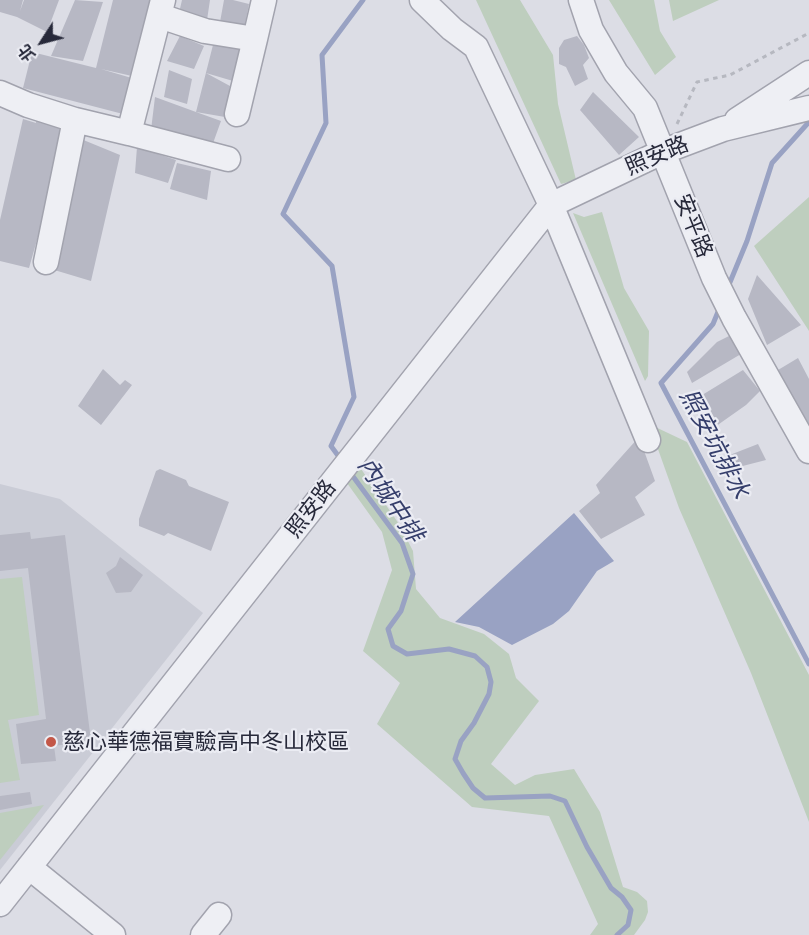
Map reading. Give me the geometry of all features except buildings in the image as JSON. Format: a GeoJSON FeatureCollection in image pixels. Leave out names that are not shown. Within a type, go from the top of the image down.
{"type":"FeatureCollection","features":[{"type":"Feature","properties":{"kind":"street"},"geometry":{"type":"LineString","coordinates":[[237,114],[264,0]]}},
{"type":"Feature","properties":{"kind":"street"},"geometry":{"type":"LineString","coordinates":[[422,0],[452,29],[476,46],[552,205],[648,440]]}},
{"type":"Feature","properties":{"kind":"street","name":"安平路"},"geometry":{"type":"LineString","coordinates":[[581,0],[591,30],[616,73],[645,108],[714,278],[809,451]]}},
{"type":"Feature","properties":{"kind":"street"},"geometry":{"type":"LineString","coordinates":[[129,134],[162,8],[205,31],[255,39]]}},
{"type":"Feature","properties":{"kind":"street"},"geometry":{"type":"LineString","coordinates":[[723,129],[809,73]]}},
{"type":"Feature","properties":{"kind":"street"},"geometry":{"type":"LineString","coordinates":[[0,93],[28,105],[75,120],[228,159]]}},
{"type":"Feature","properties":{"kind":"street"},"geometry":{"type":"LineString","coordinates":[[723,129],[804,109]]}},
{"type":"Feature","properties":{"kind":"street"},"geometry":{"type":"LineString","coordinates":[[46,262],[75,120]]}},
{"type":"Feature","properties":{"kind":"street","name":"照安路"},"geometry":{"type":"LineString","coordinates":[[0,904],[552,205],[662,152],[723,129]]}},
{"type":"Feature","properties":{"kind":"street"},"geometry":{"type":"LineString","coordinates":[[29,867],[113,935]]}},
{"type":"Feature","properties":{"kind":"street"},"geometry":{"type":"LineString","coordinates":[[203,935],[219,915]]}},
{"type":"Feature","properties":{"kind":"path"},"geometry":{"type":"LineString","coordinates":[[662,152],[697,82],[730,75],[809,33]]}},
{"type":"Feature","properties":{"kind":"shaded area","name":"慈心華德福實驗高中冬山校區"},"geometry":{"type":"Polygon","coordinates":[[[0,484],[60,499],[203,613],[0,870],[0,484]]]}},
{"type":"Feature","properties":{"kind":"green space"},"geometry":{"type":"Polygon","coordinates":[[[476,0],[520,0],[553,55],[558,104],[576,180],[561,184],[476,0]]]}},
{"type":"Feature","properties":{"kind":"green space"},"geometry":{"type":"Polygon","coordinates":[[[609,0],[654,0],[660,31],[676,57],[655,75],[609,0]]]}},
{"type":"Feature","properties":{"kind":"green space"},"geometry":{"type":"Polygon","coordinates":[[[669,0],[719,0],[673,21],[669,0]]]}},
{"type":"Feature","properties":{"kind":"green space"},"geometry":{"type":"Polygon","coordinates":[[[809,197],[809,331],[754,246],[809,197]]]}},
{"type":"Feature","properties":{"kind":"green space"},"geometry":{"type":"Polygon","coordinates":[[[602,212],[624,288],[649,331],[648,376],[645,381],[573,213],[584,217],[602,212]]]}},
{"type":"Feature","properties":{"kind":"green space"},"geometry":{"type":"Polygon","coordinates":[[[649,424],[687,442],[809,675],[809,822],[751,673],[679,508],[649,424]]]}},
{"type":"Feature","properties":{"kind":"green space"},"geometry":{"type":"Polygon","coordinates":[[[359,466],[399,524],[413,551],[416,589],[440,618],[484,634],[509,654],[516,678],[539,701],[491,764],[515,785],[535,775],[574,769],[600,812],[623,887],[637,892],[647,901],[648,912],[645,920],[634,935],[590,935],[598,924],[549,816],[472,807],[377,724],[400,683],[363,651],[392,570],[382,532],[347,483],[359,466]]]}},
{"type":"Feature","properties":{"kind":"green space"},"geometry":{"type":"Polygon","coordinates":[[[22,577],[39,715],[8,720],[20,780],[0,783],[0,579],[22,577]]]}},
{"type":"Feature","properties":{"kind":"green space"},"geometry":{"type":"Polygon","coordinates":[[[44,805],[0,860],[0,813],[44,805]]]}},
{"type":"Feature","properties":{"kind":"water"},"geometry":{"type":"Polygon","coordinates":[[[574,513],[614,561],[597,571],[569,611],[553,624],[512,645],[479,627],[455,622],[574,513]]]}},
{"type":"Feature","properties":{"kind":"waterway","name":"內城中排"},"geometry":{"type":"LineString","coordinates":[[342,461],[331,446],[354,397],[332,266],[283,214],[326,123],[322,55],[363,0]]}},
{"type":"Feature","properties":{"kind":"waterway","name":"照安坑排水"},"geometry":{"type":"LineString","coordinates":[[728,287],[747,241],[772,163],[809,122]]}},
{"type":"Feature","properties":{"kind":"waterway","name":"照安坑排水"},"geometry":{"type":"LineString","coordinates":[[720,307],[713,324],[661,383],[809,664]]}},
{"type":"Feature","properties":{"kind":"waterway","name":"內城中排"},"geometry":{"type":"LineString","coordinates":[[349,471],[402,543],[413,574],[401,611],[388,629],[393,646],[407,654],[449,649],[475,656],[487,667],[491,682],[489,694],[474,723],[461,741],[455,759],[463,773],[473,788],[485,798],[550,796],[565,801],[587,847],[611,888],[622,897],[631,910],[628,925],[617,935]]}},
{"type":"Feature","properties":{"kind":"place","name":"慈心華德福實驗高中冬山校區"},"geometry":{"type":"Point","coordinates":[51,742]}}]}
